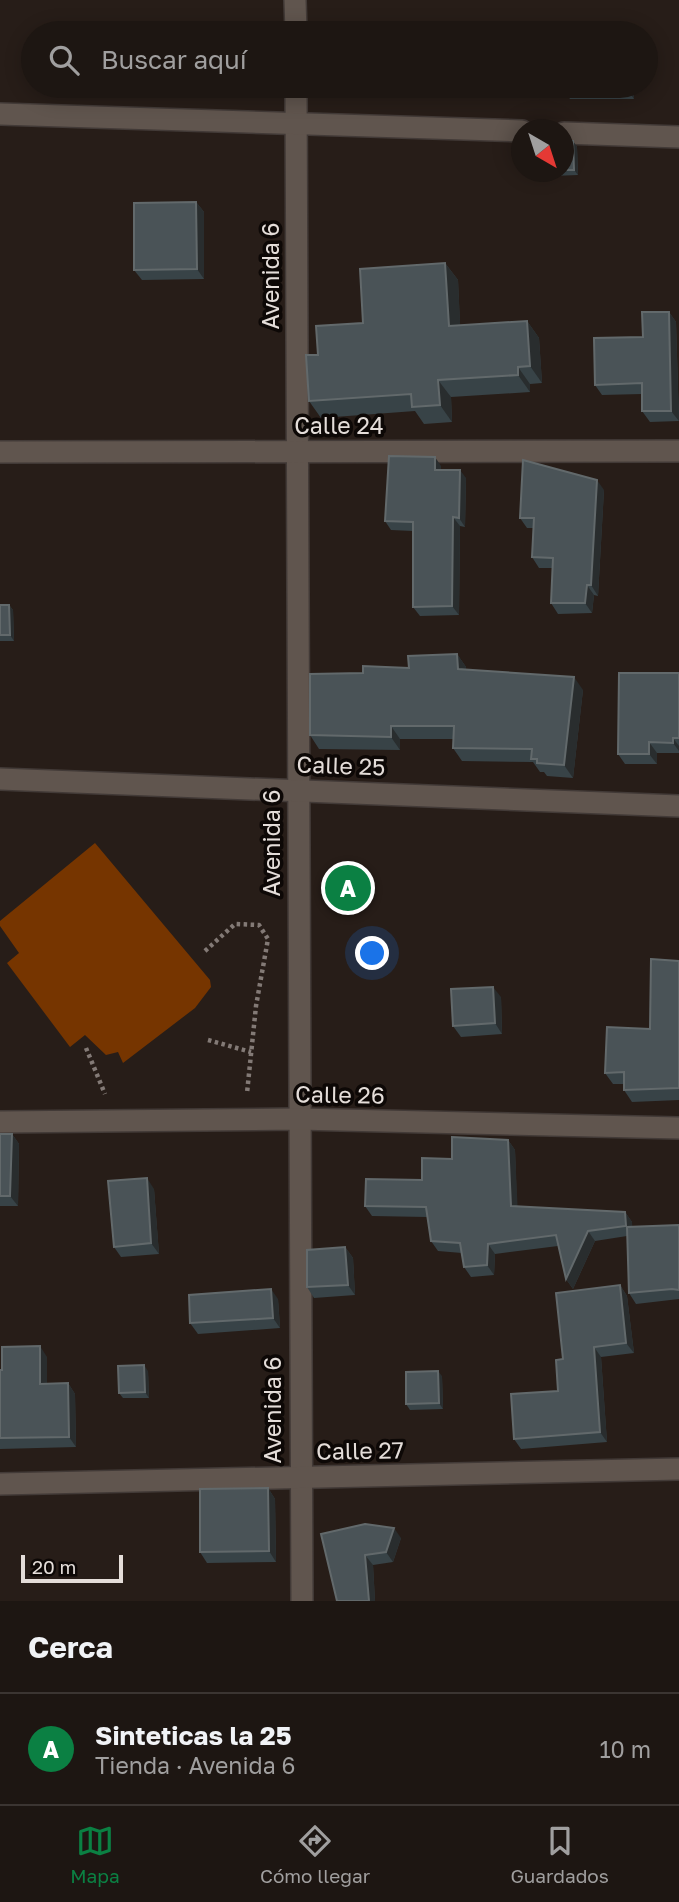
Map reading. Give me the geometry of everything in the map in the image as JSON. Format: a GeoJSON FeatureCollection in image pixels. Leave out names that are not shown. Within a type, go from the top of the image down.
{"type":"FeatureCollection","features":[{"type":"Feature","properties":{"kind":"street"},"geometry":{"type":"LineString","coordinates":[[295,0],[296,21]]}},
{"type":"Feature","properties":{"kind":"street","name":"Avenida 6"},"geometry":{"type":"LineString","coordinates":[[296,98],[299,1478],[302,1601]]}},
{"type":"Feature","properties":{"kind":"street"},"geometry":{"type":"LineString","coordinates":[[0,114],[511,131]]}},
{"type":"Feature","properties":{"kind":"street"},"geometry":{"type":"LineString","coordinates":[[574,133],[679,137]]}},
{"type":"Feature","properties":{"kind":"street","name":"Calle 24"},"geometry":{"type":"LineString","coordinates":[[0,452],[679,451]]}},
{"type":"Feature","properties":{"kind":"street","name":"Calle 25"},"geometry":{"type":"LineString","coordinates":[[0,779],[679,806]]}},
{"type":"Feature","properties":{"kind":"street","name":"Calle 26"},"geometry":{"type":"LineString","coordinates":[[0,1122],[298,1119],[679,1128]]}},
{"type":"Feature","properties":{"kind":"street","name":"Calle 27"},"geometry":{"type":"LineString","coordinates":[[0,1484],[679,1469]]}},
{"type":"Feature","properties":{"kind":"path"},"geometry":{"type":"LineString","coordinates":[[205,951],[234,924],[259,925],[268,939],[244,1120]]}},
{"type":"Feature","properties":{"kind":"path"},"geometry":{"type":"LineString","coordinates":[[208,1040],[251,1052]]}},
{"type":"Feature","properties":{"kind":"path"},"geometry":{"type":"LineString","coordinates":[[86,1048],[117,1121]]}},
{"type":"Feature","properties":{"kind":"shaded area"},"geometry":{"type":"Polygon","coordinates":[[[95,843],[210,980],[211,987],[195,1008],[123,1063],[118,1052],[106,1055],[85,1035],[70,1047],[7,963],[19,953],[0,926],[0,921],[95,843]]]}},
{"type":"Feature","properties":{"kind":"building"},"geometry":{"type":"Polygon","coordinates":[[[196,202],[197,269],[134,270],[134,203],[196,202]]]}},
{"type":"Feature","properties":{"kind":"building"},"geometry":{"type":"Polygon","coordinates":[[[445,263],[449,326],[527,321],[530,366],[518,367],[518,375],[438,380],[440,405],[412,407],[411,394],[309,401],[306,355],[318,355],[316,326],[363,323],[360,269],[445,263]]]}},
{"type":"Feature","properties":{"kind":"building"},"geometry":{"type":"Polygon","coordinates":[[[642,312],[669,312],[671,411],[642,411],[642,383],[595,385],[594,338],[643,337],[642,312]]]}},
{"type":"Feature","properties":{"kind":"building"},"geometry":{"type":"Polygon","coordinates":[[[389,456],[435,457],[435,470],[460,470],[459,518],[453,517],[452,606],[413,607],[413,522],[385,521],[389,456]]]}},
{"type":"Feature","properties":{"kind":"building"},"geometry":{"type":"Polygon","coordinates":[[[523,460],[597,480],[591,585],[587,585],[585,603],[551,603],[553,558],[532,557],[534,518],[520,518],[523,460]]]}},
{"type":"Feature","properties":{"kind":"building"},"geometry":{"type":"Polygon","coordinates":[[[0,605],[9,605],[10,635],[0,635],[0,605]]]}},
{"type":"Feature","properties":{"kind":"building"},"geometry":{"type":"Polygon","coordinates":[[[457,654],[458,669],[574,677],[564,765],[537,763],[537,759],[531,759],[532,749],[453,748],[454,726],[391,726],[391,737],[310,735],[310,674],[363,673],[363,666],[409,668],[408,656],[457,654]]]}},
{"type":"Feature","properties":{"kind":"building"},"geometry":{"type":"Polygon","coordinates":[[[619,673],[679,673],[679,738],[673,738],[673,743],[649,742],[649,754],[618,754],[619,673]]]}},
{"type":"Feature","properties":{"kind":"building"},"geometry":{"type":"Polygon","coordinates":[[[651,959],[679,961],[679,1088],[624,1090],[624,1072],[605,1073],[607,1027],[650,1029],[651,959]]]}},
{"type":"Feature","properties":{"kind":"building"},"geometry":{"type":"Polygon","coordinates":[[[493,987],[495,1023],[453,1026],[451,989],[493,987]]]}},
{"type":"Feature","properties":{"kind":"building"},"geometry":{"type":"Polygon","coordinates":[[[0,1134],[12,1134],[10,1196],[0,1196],[0,1134]]]}},
{"type":"Feature","properties":{"kind":"building"},"geometry":{"type":"Polygon","coordinates":[[[452,1137],[508,1140],[511,1206],[625,1212],[626,1226],[588,1231],[566,1279],[556,1235],[488,1244],[487,1265],[464,1267],[460,1243],[431,1241],[426,1207],[365,1206],[366,1179],[422,1180],[422,1158],[452,1159],[452,1137]]]}},
{"type":"Feature","properties":{"kind":"building"},"geometry":{"type":"Polygon","coordinates":[[[147,1178],[151,1243],[114,1247],[108,1181],[147,1178]]]}},
{"type":"Feature","properties":{"kind":"building"},"geometry":{"type":"Polygon","coordinates":[[[679,1225],[679,1290],[629,1293],[627,1227],[679,1225]]]}},
{"type":"Feature","properties":{"kind":"building"},"geometry":{"type":"Polygon","coordinates":[[[345,1247],[348,1285],[307,1287],[307,1250],[345,1247]]]}},
{"type":"Feature","properties":{"kind":"building"},"geometry":{"type":"Polygon","coordinates":[[[620,1285],[626,1343],[594,1347],[600,1432],[514,1439],[511,1394],[558,1391],[556,1360],[563,1359],[556,1293],[620,1285]]]}},
{"type":"Feature","properties":{"kind":"building"},"geometry":{"type":"Polygon","coordinates":[[[271,1289],[273,1318],[190,1323],[189,1295],[271,1289]]]}},
{"type":"Feature","properties":{"kind":"building"},"geometry":{"type":"Polygon","coordinates":[[[40,1346],[40,1384],[68,1383],[69,1437],[0,1438],[2,1347],[40,1346]]]}},
{"type":"Feature","properties":{"kind":"building"},"geometry":{"type":"Polygon","coordinates":[[[144,1365],[145,1392],[119,1393],[118,1366],[144,1365]]]}},
{"type":"Feature","properties":{"kind":"building"},"geometry":{"type":"Polygon","coordinates":[[[438,1371],[439,1403],[406,1404],[406,1372],[438,1371]]]}},
{"type":"Feature","properties":{"kind":"building"},"geometry":{"type":"Polygon","coordinates":[[[268,1488],[269,1551],[200,1552],[200,1489],[268,1488]]]}},
{"type":"Feature","properties":{"kind":"building"},"geometry":{"type":"Polygon","coordinates":[[[365,1524],[394,1528],[386,1552],[365,1555],[369,1601],[337,1601],[321,1534],[365,1524]]]}},
{"type":"Feature","properties":{"kind":"place","name":"Sinteticas la 25"},"geometry":{"type":"Point","coordinates":[348,888]}}]}
